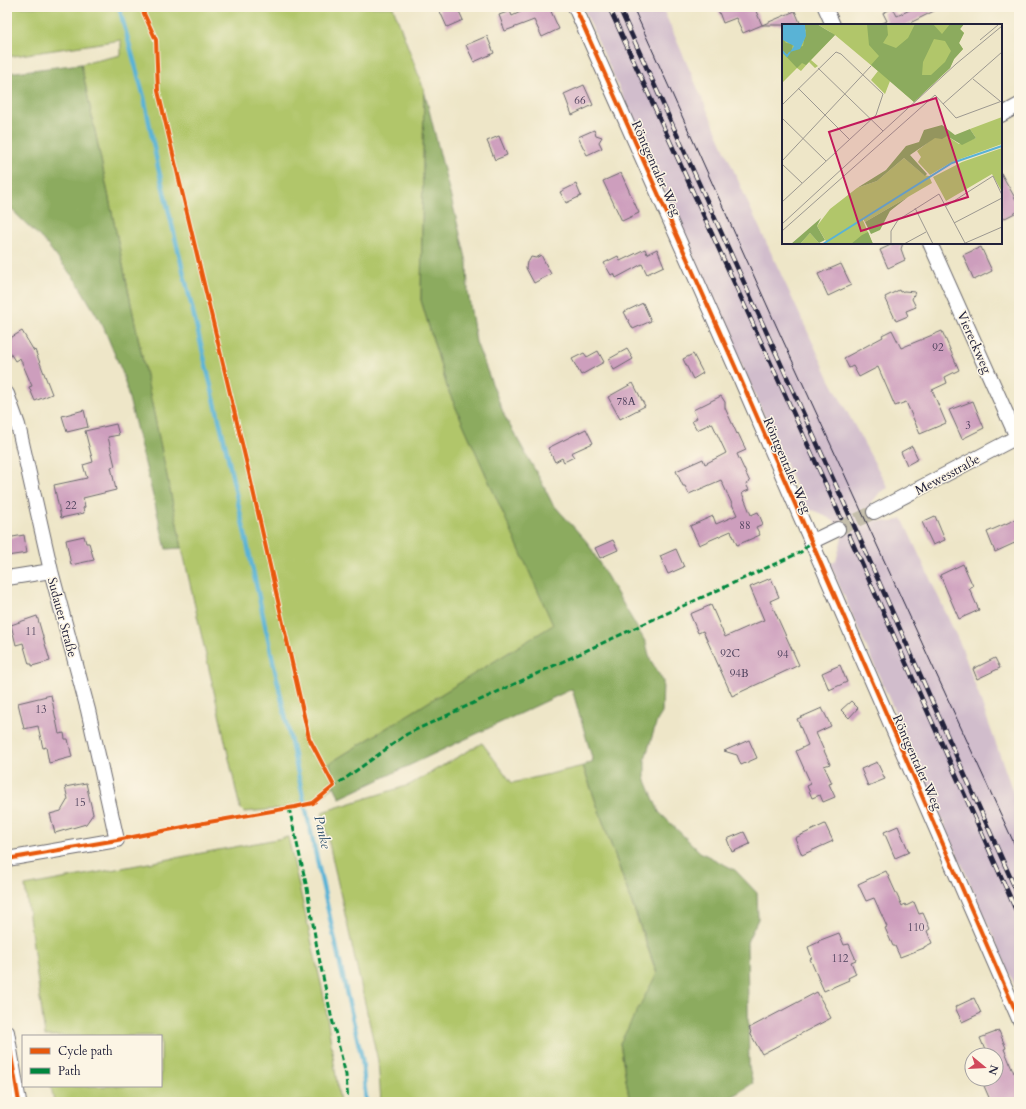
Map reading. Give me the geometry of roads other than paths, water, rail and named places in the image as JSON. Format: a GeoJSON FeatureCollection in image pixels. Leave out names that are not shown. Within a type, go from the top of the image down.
{"type":"FeatureCollection","features":[{"type":"Feature","properties":{"kind":"street","name":"Röntgentaler Weg"},"geometry":{"type":"LineString","coordinates":[[575,7],[738,373],[1019,1019]]}},
{"type":"Feature","properties":{"kind":"street"},"geometry":{"type":"LineString","coordinates":[[825,7],[833,24]]}},
{"type":"Feature","properties":{"kind":"street"},"geometry":{"type":"LineString","coordinates":[[1002,114],[1019,105]]}},
{"type":"Feature","properties":{"kind":"street","name":"Viereckweg"},"geometry":{"type":"LineString","coordinates":[[930,244],[1018,438]]}},
{"type":"Feature","properties":{"kind":"street","name":"Sudauer Straße"},"geometry":{"type":"LineString","coordinates":[[7,394],[18,425],[51,571],[88,710],[117,840],[7,859]]}},
{"type":"Feature","properties":{"kind":"street","name":"Mewesstraße"},"geometry":{"type":"LineString","coordinates":[[874,512],[1018,438]]}},
{"type":"Feature","properties":{"kind":"street"},"geometry":{"type":"LineString","coordinates":[[811,542],[838,529]]}},
{"type":"Feature","properties":{"kind":"street"},"geometry":{"type":"LineString","coordinates":[[7,578],[51,571]]}},
{"type":"Feature","properties":{"kind":"street"},"geometry":{"type":"LineString","coordinates":[[7,1032],[19,1102]]}},
{"type":"Feature","properties":{"kind":"waterway","name":"Panke"},"geometry":{"type":"LineString","coordinates":[[119,7],[144,97],[158,167],[225,444],[362,1058],[366,1102]]}},
{"type":"Feature","properties":{"kind":"tunnel"},"geometry":{"type":"LineString","coordinates":[[838,529],[874,512]]}},
{"type":"Feature","properties":{"kind":"tram line"},"geometry":{"type":"LineString","coordinates":[[633,7],[780,334],[1019,854]]}},
{"type":"Feature","properties":{"kind":"railway"},"geometry":{"type":"LineString","coordinates":[[609,7],[841,518]]}},
{"type":"Feature","properties":{"kind":"railway"},"geometry":{"type":"LineString","coordinates":[[619,7],[844,503],[1019,897]]}},
{"type":"Feature","properties":{"kind":"railway"},"geometry":{"type":"LineString","coordinates":[[849,535],[1019,917]]}}]}
